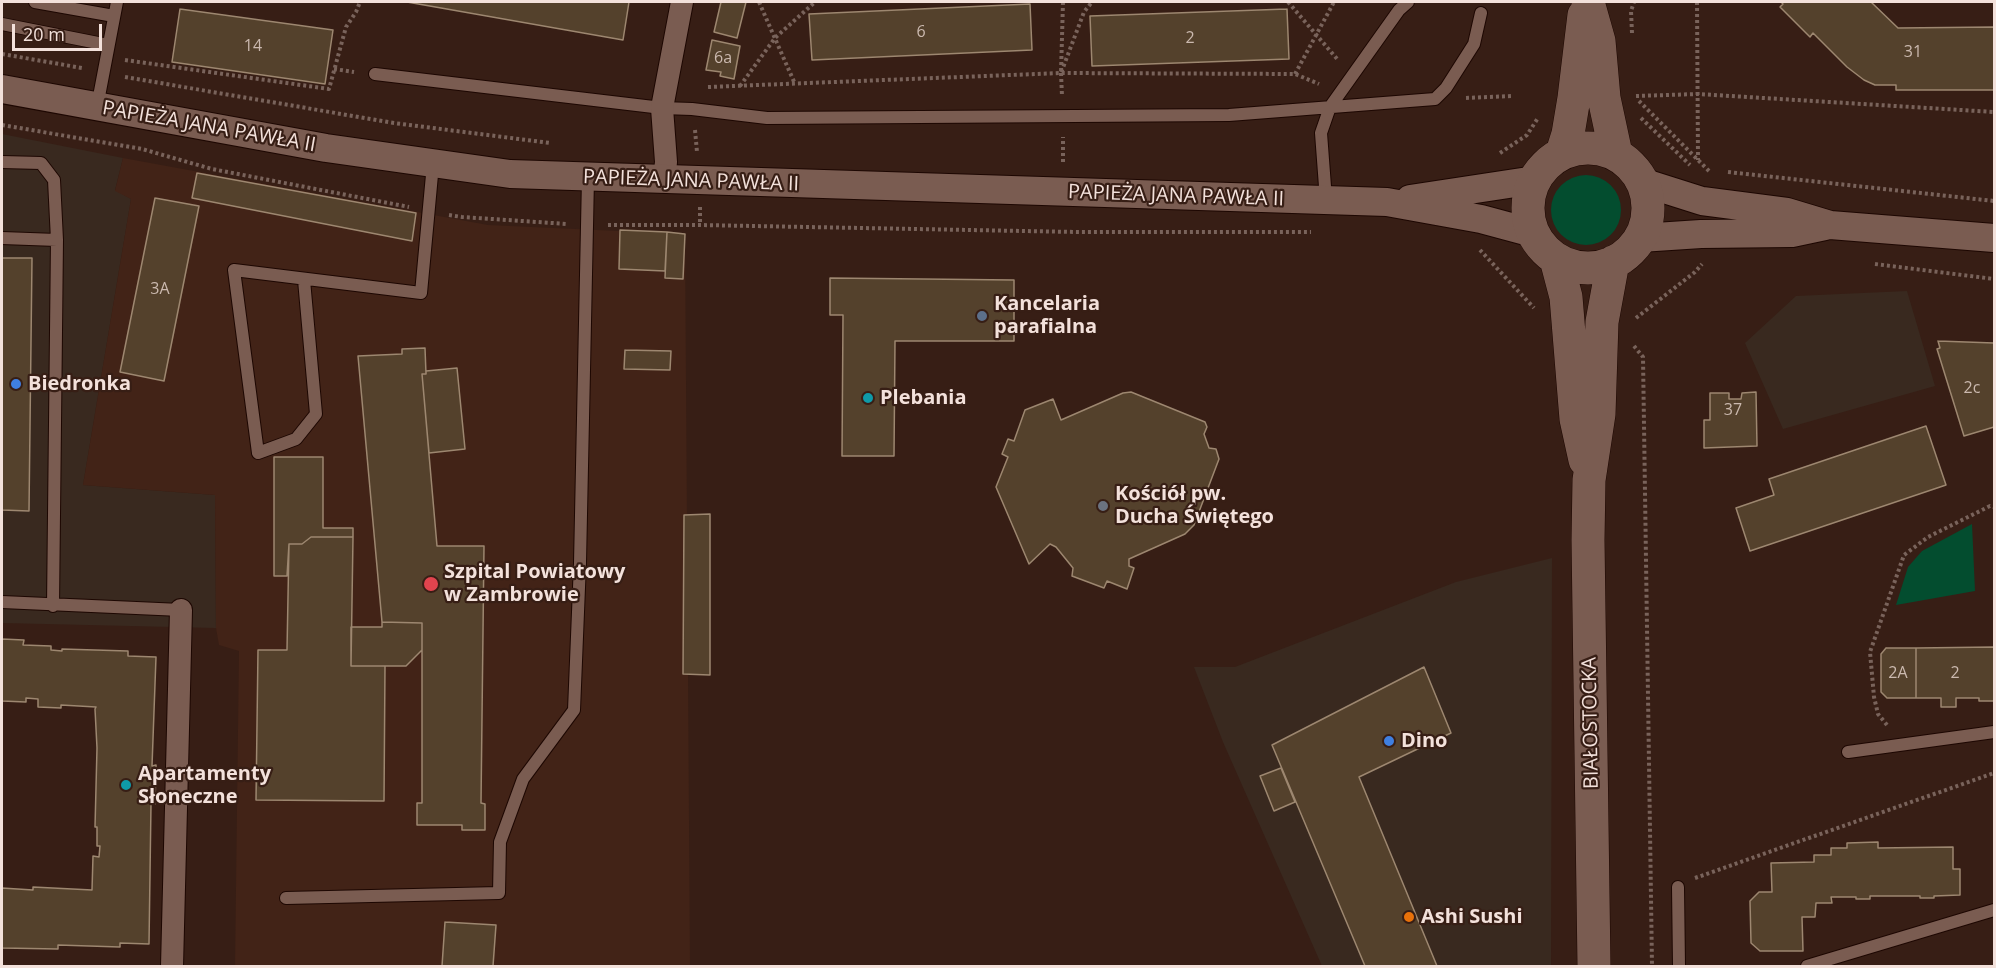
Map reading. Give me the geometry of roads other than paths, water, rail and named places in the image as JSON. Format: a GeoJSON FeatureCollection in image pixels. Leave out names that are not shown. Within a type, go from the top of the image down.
{"type":"FeatureCollection","features":[{"type":"Feature","properties":{"kind":"main road"},"geometry":{"type":"LineString","coordinates":[[1562,153],[1568,134],[1574,98],[1578,47],[1587,2]]}},
{"type":"Feature","properties":{"kind":"main road"},"geometry":{"type":"LineString","coordinates":[[1587,2],[1599,41],[1604,98],[1616,154]]}},
{"type":"Feature","properties":{"kind":"main road"},"geometry":{"type":"LineString","coordinates":[[1580,148],[1599,148],[1616,154],[1632,166],[1642,182],[1647,200],[1647,220],[1640,238],[1628,252],[1613,262],[1594,267],[1574,266],[1556,259],[1533,233],[1528,215],[1529,197],[1535,180],[1546,164],[1562,153],[1580,148]]}},
{"type":"Feature","properties":{"kind":"main road","name":"BIAŁOSTOCKA"},"geometry":{"type":"LineString","coordinates":[[1556,259],[1566,297],[1576,420],[1589,480]]}},
{"type":"Feature","properties":{"kind":"main road","name":"BIAŁOSTOCKA"},"geometry":{"type":"LineString","coordinates":[[1594,966],[1589,480],[1599,414],[1602,322],[1613,262]]}},
{"type":"Feature","properties":{"kind":"street"},"geometry":{"type":"LineString","coordinates":[[664,180],[666,162],[662,108],[682,2]]}},
{"type":"Feature","properties":{"kind":"street","name":"PAPIEŻA JANA PAWŁA II"},"geometry":{"type":"LineString","coordinates":[[2,89],[326,148],[510,174],[1387,202],[1481,219],[1533,233]]}},
{"type":"Feature","properties":{"kind":"street","name":"PAPIEŻA JANA PAWŁA II"},"geometry":{"type":"LineString","coordinates":[[1387,202],[1535,180]]}},
{"type":"Feature","properties":{"kind":"street"},"geometry":{"type":"LineString","coordinates":[[1642,182],[1702,201],[1787,212],[1830,225],[1995,238]]}},
{"type":"Feature","properties":{"kind":"street"},"geometry":{"type":"LineString","coordinates":[[1640,238],[1792,233],[1830,225]]}},
{"type":"Feature","properties":{"kind":"street"},"geometry":{"type":"LineString","coordinates":[[172,966],[182,610]]}},
{"type":"Feature","properties":{"kind":"lane"},"geometry":{"type":"LineString","coordinates":[[35,2],[114,16]]}},
{"type":"Feature","properties":{"kind":"lane"},"geometry":{"type":"LineString","coordinates":[[97,107],[117,2]]}},
{"type":"Feature","properties":{"kind":"lane"},"geometry":{"type":"LineString","coordinates":[[1326,201],[1321,133],[1330,107],[1399,10],[1408,2]]}},
{"type":"Feature","properties":{"kind":"lane"},"geometry":{"type":"LineString","coordinates":[[375,75],[767,118],[1230,114],[1435,99],[1446,88],[1474,45],[1481,12]]}},
{"type":"Feature","properties":{"kind":"lane"},"geometry":{"type":"LineString","coordinates":[[2,24],[107,51]]}},
{"type":"Feature","properties":{"kind":"lane"},"geometry":{"type":"LineString","coordinates":[[2,162],[41,164],[54,180],[57,240],[53,606]]}},
{"type":"Feature","properties":{"kind":"lane"},"geometry":{"type":"LineString","coordinates":[[304,280],[315,414],[296,439],[258,453],[234,270],[421,293],[433,164]]}},
{"type":"Feature","properties":{"kind":"lane"},"geometry":{"type":"LineString","coordinates":[[286,898],[499,893],[500,842],[524,779],[574,710],[580,551],[588,178]]}},
{"type":"Feature","properties":{"kind":"lane"},"geometry":{"type":"LineString","coordinates":[[2,238],[57,240]]}},
{"type":"Feature","properties":{"kind":"lane"},"geometry":{"type":"LineString","coordinates":[[2,602],[182,610]]}},
{"type":"Feature","properties":{"kind":"lane"},"geometry":{"type":"LineString","coordinates":[[1848,752],[1995,732]]}},
{"type":"Feature","properties":{"kind":"lane"},"geometry":{"type":"LineString","coordinates":[[1678,887],[1679,966]]}},
{"type":"Feature","properties":{"kind":"lane"},"geometry":{"type":"LineString","coordinates":[[1807,966],[1995,910]]}},
{"type":"Feature","properties":{"kind":"place","name":"Kancelaria parafialna"},"geometry":{"type":"Point","coordinates":[982,316]}},
{"type":"Feature","properties":{"kind":"place","name":"Biedronka"},"geometry":{"type":"Point","coordinates":[16,384]}},
{"type":"Feature","properties":{"kind":"place","name":"Plebania"},"geometry":{"type":"Point","coordinates":[868,398]}},
{"type":"Feature","properties":{"kind":"place","name":"Kościół pw. Ducha Świętego"},"geometry":{"type":"Point","coordinates":[1103,506]}},
{"type":"Feature","properties":{"kind":"place","name":"Szpital Powiatowy w Zambrowie"},"geometry":{"type":"Point","coordinates":[431,584]}},
{"type":"Feature","properties":{"kind":"place","name":"Dino"},"geometry":{"type":"Point","coordinates":[1389,741]}},
{"type":"Feature","properties":{"kind":"place","name":"Apartamenty Słoneczne"},"geometry":{"type":"Point","coordinates":[126,785]}},
{"type":"Feature","properties":{"kind":"place","name":"Ashi Sushi"},"geometry":{"type":"Point","coordinates":[1409,917]}}]}
